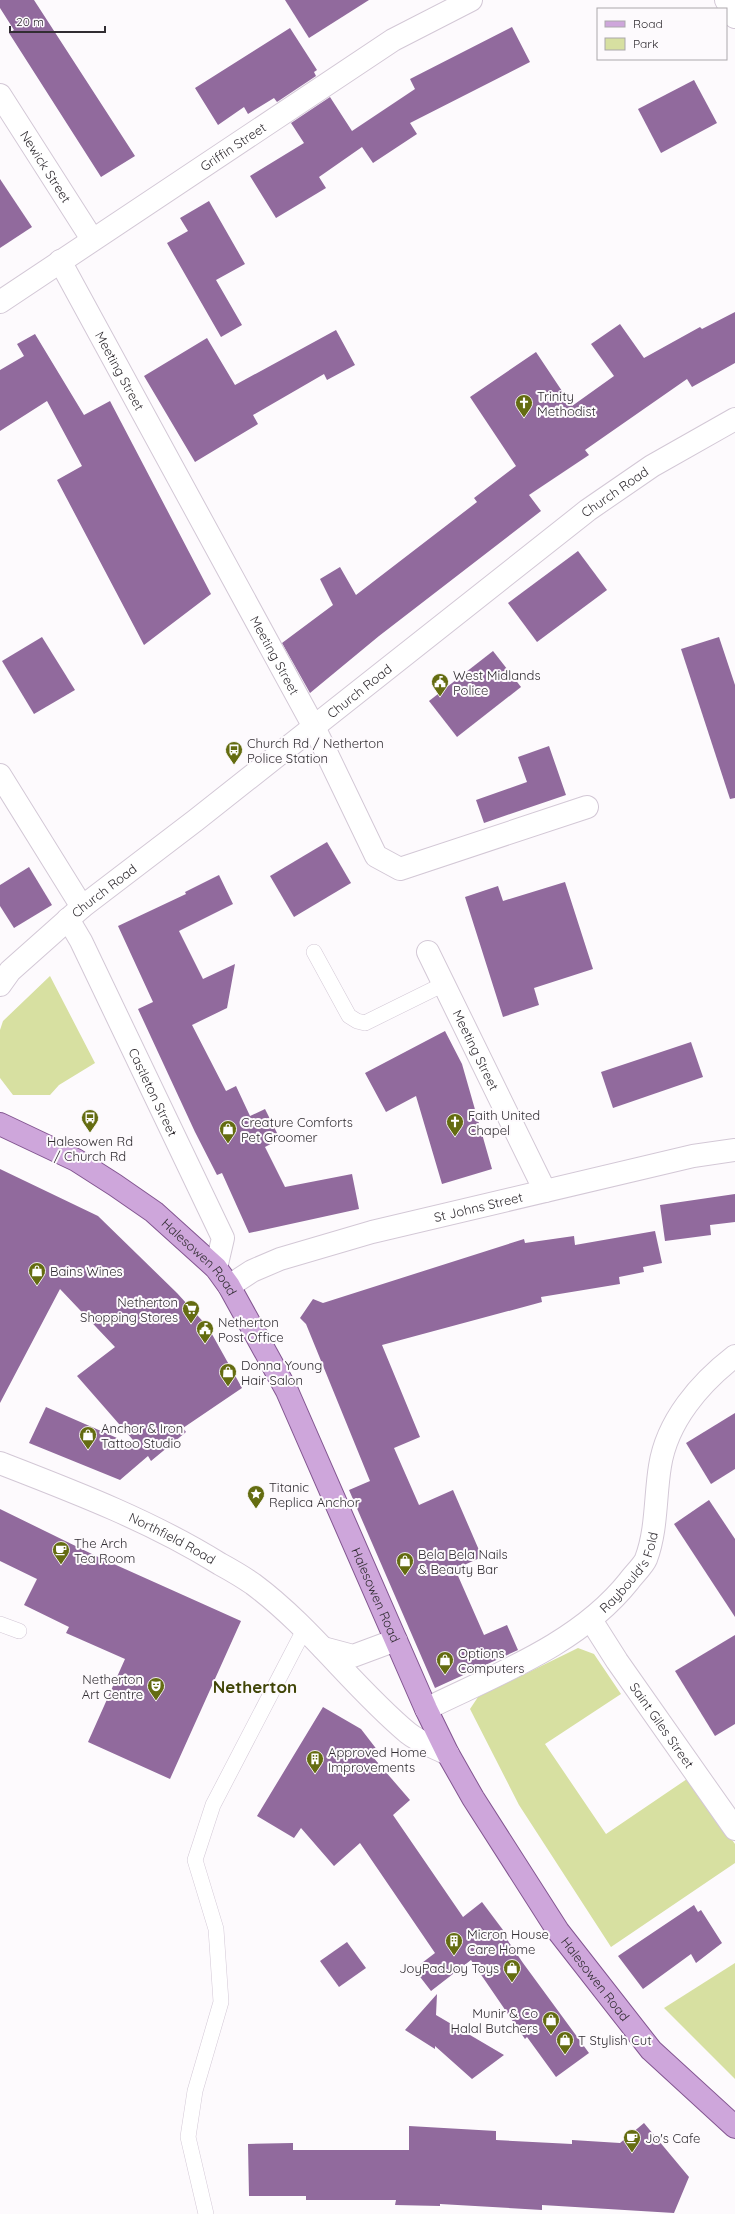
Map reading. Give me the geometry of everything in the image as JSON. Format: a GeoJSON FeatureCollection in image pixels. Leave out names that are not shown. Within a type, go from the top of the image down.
{"type":"FeatureCollection","features":[{"type":"Feature","properties":{"kind":"main road","name":"Halesowen Road"},"geometry":{"type":"LineString","coordinates":[[0,1124],[76,1160],[154,1212],[216,1268],[230,1286],[287,1391],[426,1709],[448,1754],[539,1901],[575,1953],[651,2050],[735,2127]]}},
{"type":"Feature","properties":{"kind":"street","name":"Griffin Street"},"geometry":{"type":"LineString","coordinates":[[0,302],[92,239],[393,40],[471,0]]}},
{"type":"Feature","properties":{"kind":"street"},"geometry":{"type":"LineString","coordinates":[[726,0],[735,17]]}},
{"type":"Feature","properties":{"kind":"street","name":"Newick Street"},"geometry":{"type":"LineString","coordinates":[[0,95],[92,239]]}},
{"type":"Feature","properties":{"kind":"street","name":"Meeting Street"},"geometry":{"type":"LineString","coordinates":[[60,261],[314,727],[376,856],[400,869],[587,807]]}},
{"type":"Feature","properties":{"kind":"street","name":"Church Road"},"geometry":{"type":"LineString","coordinates":[[0,985],[10,971],[75,913],[314,727],[588,510],[652,466],[735,419]]}},
{"type":"Feature","properties":{"kind":"street","name":"Castleton Street"},"geometry":{"type":"LineString","coordinates":[[0,775],[75,913],[81,941],[223,1238],[216,1268]]}},
{"type":"Feature","properties":{"kind":"street","name":"Meeting Street"},"geometry":{"type":"LineString","coordinates":[[428,952],[545,1191]]}},
{"type":"Feature","properties":{"kind":"street","name":"St Johns Street"},"geometry":{"type":"LineString","coordinates":[[230,1286],[252,1271],[280,1259],[372,1232],[693,1156],[735,1150]]}},
{"type":"Feature","properties":{"kind":"street","name":"Raybould's Fold"},"geometry":{"type":"LineString","coordinates":[[426,1709],[565,1639],[591,1620],[618,1594],[646,1560],[654,1521],[660,1465],[671,1428],[695,1393],[735,1356]]}},
{"type":"Feature","properties":{"kind":"street","name":"Northfield Road"},"geometry":{"type":"LineString","coordinates":[[0,1464],[86,1497],[191,1546],[253,1584],[304,1630],[349,1676],[410,1734],[448,1754]]}},
{"type":"Feature","properties":{"kind":"street","name":"Saint Giles Street"},"geometry":{"type":"LineString","coordinates":[[591,1620],[617,1661],[735,1829]]}},
{"type":"Feature","properties":{"kind":"street"},"geometry":{"type":"LineString","coordinates":[[322,1648],[353,1656],[396,1640]]}},
{"type":"Feature","properties":{"kind":"lane"},"geometry":{"type":"LineString","coordinates":[[314,952],[349,1016],[357,1021],[365,1023],[444,984]]}},
{"type":"Feature","properties":{"kind":"lane"},"geometry":{"type":"LineString","coordinates":[[0,1624],[19,1631]]}},
{"type":"Feature","properties":{"kind":"lane"},"geometry":{"type":"LineString","coordinates":[[206,2214],[188,2137],[195,2091],[221,2002],[216,1929],[195,1860],[213,1805],[304,1630]]}},
{"type":"Feature","properties":{"kind":"green space"},"geometry":{"type":"Polygon","coordinates":[[[50,976],[95,1063],[59,1085],[50,1095],[13,1095],[0,1078],[0,1030],[3,1021],[50,976]]]}},
{"type":"Feature","properties":{"kind":"green space"},"geometry":{"type":"Polygon","coordinates":[[[578,1648],[594,1654],[621,1694],[545,1744],[606,1834],[687,1779],[735,1844],[735,1863],[611,1947],[519,1805],[470,1709],[478,1697],[578,1648]]]}},
{"type":"Feature","properties":{"kind":"green space"},"geometry":{"type":"Polygon","coordinates":[[[735,1963],[735,2079],[664,2008],[735,1963]]]}},
{"type":"Feature","properties":{"kind":"building"},"geometry":{"type":"Polygon","coordinates":[[[0,0],[34,0],[135,156],[101,177],[9,33],[14,30],[0,8],[0,0]]]}},
{"type":"Feature","properties":{"kind":"building"},"geometry":{"type":"Polygon","coordinates":[[[285,0],[369,0],[309,38],[285,0]]]}},
{"type":"Feature","properties":{"kind":"building"},"geometry":{"type":"Polygon","coordinates":[[[512,27],[530,62],[410,123],[417,134],[373,163],[362,147],[319,177],[326,188],[276,218],[250,176],[304,143],[291,123],[330,97],[352,131],[415,89],[410,79],[512,27]]]}},
{"type":"Feature","properties":{"kind":"building"},"geometry":{"type":"Polygon","coordinates":[[[290,28],[317,70],[314,72],[316,76],[277,102],[274,98],[248,114],[244,107],[218,125],[195,88],[290,28]]]}},
{"type":"Feature","properties":{"kind":"building"},"geometry":{"type":"Polygon","coordinates":[[[694,80],[717,123],[661,153],[638,109],[694,80]]]}},
{"type":"Feature","properties":{"kind":"building"},"geometry":{"type":"Polygon","coordinates":[[[0,179],[32,227],[0,248],[0,179]]]}},
{"type":"Feature","properties":{"kind":"building"},"geometry":{"type":"Polygon","coordinates":[[[209,201],[245,264],[216,280],[242,325],[221,337],[167,243],[188,231],[180,218],[209,201]]]}},
{"type":"Feature","properties":{"kind":"building"},"geometry":{"type":"Polygon","coordinates":[[[735,312],[735,363],[692,387],[687,379],[585,450],[589,455],[529,495],[541,511],[379,636],[310,693],[282,643],[333,605],[320,579],[340,567],[356,595],[477,502],[474,498],[516,466],[470,397],[536,352],[572,406],[614,376],[591,344],[620,324],[644,358],[700,327],[702,329],[735,312]]]}},
{"type":"Feature","properties":{"kind":"building"},"geometry":{"type":"Polygon","coordinates":[[[336,330],[355,365],[327,380],[324,374],[253,415],[258,424],[195,462],[144,376],[207,338],[235,385],[336,330]]]}},
{"type":"Feature","properties":{"kind":"building"},"geometry":{"type":"Polygon","coordinates":[[[35,334],[84,415],[110,401],[211,594],[144,645],[57,480],[82,466],[47,401],[0,431],[0,370],[24,356],[17,344],[35,334]]]}},
{"type":"Feature","properties":{"kind":"building"},"geometry":{"type":"Polygon","coordinates":[[[578,551],[607,590],[537,642],[508,603],[578,551]]]}},
{"type":"Feature","properties":{"kind":"building"},"geometry":{"type":"Polygon","coordinates":[[[42,637],[75,690],[34,714],[2,661],[42,637]]]}},
{"type":"Feature","properties":{"kind":"building"},"geometry":{"type":"Polygon","coordinates":[[[719,637],[735,685],[735,798],[730,799],[681,649],[719,637]]]}},
{"type":"Feature","properties":{"kind":"building"},"geometry":{"type":"Polygon","coordinates":[[[493,651],[521,687],[457,737],[429,701],[493,651]]]}},
{"type":"Feature","properties":{"kind":"building"},"geometry":{"type":"Polygon","coordinates":[[[549,746],[566,795],[484,823],[476,800],[527,782],[518,757],[549,746]]]}},
{"type":"Feature","properties":{"kind":"building"},"geometry":{"type":"Polygon","coordinates":[[[327,842],[351,883],[294,917],[270,876],[327,842]]]}},
{"type":"Feature","properties":{"kind":"building"},"geometry":{"type":"Polygon","coordinates":[[[29,867],[52,905],[14,928],[0,906],[0,885],[29,867]]]}},
{"type":"Feature","properties":{"kind":"building"},"geometry":{"type":"Polygon","coordinates":[[[219,875],[233,904],[179,931],[203,979],[235,964],[227,1008],[192,1025],[226,1091],[236,1086],[250,1116],[265,1109],[280,1139],[265,1147],[285,1187],[352,1174],[359,1209],[249,1233],[222,1173],[217,1175],[195,1132],[138,1009],[153,1002],[118,926],[186,894],[185,892],[219,875]]]}},
{"type":"Feature","properties":{"kind":"building"},"geometry":{"type":"Polygon","coordinates":[[[565,882],[593,969],[534,988],[539,1005],[503,1017],[465,897],[498,886],[503,901],[565,882]]]}},
{"type":"Feature","properties":{"kind":"building"},"geometry":{"type":"Polygon","coordinates":[[[445,1031],[462,1064],[492,1169],[442,1184],[416,1096],[386,1112],[365,1073],[445,1031]]]}},
{"type":"Feature","properties":{"kind":"building"},"geometry":{"type":"Polygon","coordinates":[[[691,1042],[703,1077],[613,1108],[601,1072],[691,1042]]]}},
{"type":"Feature","properties":{"kind":"building"},"geometry":{"type":"Polygon","coordinates":[[[0,1169],[98,1216],[177,1293],[208,1327],[242,1388],[183,1428],[186,1432],[151,1461],[148,1456],[120,1480],[29,1443],[46,1407],[140,1448],[77,1376],[115,1347],[60,1289],[0,1403],[0,1169]]]}},
{"type":"Feature","properties":{"kind":"building"},"geometry":{"type":"Polygon","coordinates":[[[735,1194],[735,1222],[710,1225],[711,1235],[665,1241],[660,1205],[735,1194]]]}},
{"type":"Feature","properties":{"kind":"building"},"geometry":{"type":"Polygon","coordinates":[[[655,1231],[662,1263],[643,1267],[644,1272],[619,1277],[620,1284],[541,1297],[542,1302],[382,1345],[420,1437],[394,1448],[419,1505],[453,1490],[482,1557],[455,1569],[484,1635],[507,1625],[518,1650],[435,1688],[349,1490],[370,1481],[306,1324],[300,1318],[313,1299],[323,1303],[524,1239],[525,1243],[574,1236],[575,1245],[655,1231]]]}},
{"type":"Feature","properties":{"kind":"building"},"geometry":{"type":"Polygon","coordinates":[[[735,1413],[735,1469],[711,1484],[686,1443],[735,1413]]]}},
{"type":"Feature","properties":{"kind":"building"},"geometry":{"type":"Polygon","coordinates":[[[709,1500],[735,1539],[735,1617],[674,1524],[709,1500]]]}},
{"type":"Feature","properties":{"kind":"building"},"geometry":{"type":"Polygon","coordinates":[[[0,1509],[96,1556],[241,1621],[170,1779],[88,1742],[125,1659],[66,1633],[69,1627],[24,1605],[37,1579],[0,1561],[0,1509]]]}},
{"type":"Feature","properties":{"kind":"building"},"geometry":{"type":"Polygon","coordinates":[[[735,1635],[735,1724],[715,1736],[675,1671],[735,1635]]]}},
{"type":"Feature","properties":{"kind":"building"},"geometry":{"type":"Polygon","coordinates":[[[323,1707],[361,1729],[378,1751],[372,1756],[410,1800],[393,1815],[463,1917],[482,1902],[506,1934],[504,1935],[523,1963],[589,2053],[556,2077],[527,2037],[525,2039],[471,1960],[431,1991],[414,1969],[435,1953],[360,1843],[334,1866],[301,1828],[294,1838],[257,1816],[323,1707]]]}},
{"type":"Feature","properties":{"kind":"building"},"geometry":{"type":"Polygon","coordinates":[[[694,1905],[698,1912],[701,1910],[722,1943],[696,1963],[691,1954],[643,1989],[618,1956],[694,1905]]]}},
{"type":"Feature","properties":{"kind":"building"},"geometry":{"type":"Polygon","coordinates":[[[347,1942],[366,1968],[339,1987],[320,1961],[347,1942]]]}},
{"type":"Feature","properties":{"kind":"building"},"geometry":{"type":"Polygon","coordinates":[[[437,1994],[436,2015],[504,2055],[472,2079],[435,2046],[435,2049],[405,2030],[437,1994]]]}},
{"type":"Feature","properties":{"kind":"building"},"geometry":{"type":"Polygon","coordinates":[[[644,2123],[689,2177],[674,2213],[542,2205],[542,2210],[440,2204],[440,2206],[395,2205],[396,2200],[306,2200],[306,2196],[249,2196],[248,2144],[293,2143],[293,2150],[409,2150],[409,2126],[496,2131],[496,2140],[572,2144],[572,2140],[620,2143],[644,2123]]]}},
{"type":"Feature","properties":{"kind":"place","name":"Trinity Methodist"},"geometry":{"type":"Point","coordinates":[524,418]}},
{"type":"Feature","properties":{"kind":"place","name":"West Midlands Police"},"geometry":{"type":"Point","coordinates":[440,697]}},
{"type":"Feature","properties":{"kind":"place","name":"Church Rd / Netherton Police Station"},"geometry":{"type":"Point","coordinates":[234,765]}},
{"type":"Feature","properties":{"kind":"place","name":"Halesowen Rd / Church Rd"},"geometry":{"type":"Point","coordinates":[90,1133]}},
{"type":"Feature","properties":{"kind":"place","name":"Faith United Chapel"},"geometry":{"type":"Point","coordinates":[455,1137]}},
{"type":"Feature","properties":{"kind":"place","name":"Creature Comforts Pet Groomer"},"geometry":{"type":"Point","coordinates":[228,1144]}},
{"type":"Feature","properties":{"kind":"place","name":"Bains Wines"},"geometry":{"type":"Point","coordinates":[37,1286]}},
{"type":"Feature","properties":{"kind":"place","name":"Netherton Shopping Stores"},"geometry":{"type":"Point","coordinates":[191,1324]}},
{"type":"Feature","properties":{"kind":"place","name":"Netherton Post Office"},"geometry":{"type":"Point","coordinates":[205,1344]}},
{"type":"Feature","properties":{"kind":"place","name":"Donna Young Hair Salon"},"geometry":{"type":"Point","coordinates":[228,1387]}},
{"type":"Feature","properties":{"kind":"place","name":"Anchor & Iron Tattoo Studio"},"geometry":{"type":"Point","coordinates":[88,1450]}},
{"type":"Feature","properties":{"kind":"place","name":"Titanic Replica Anchor"},"geometry":{"type":"Point","coordinates":[256,1509]}},
{"type":"Feature","properties":{"kind":"place","name":"The Arch Tea Room"},"geometry":{"type":"Point","coordinates":[61,1565]}},
{"type":"Feature","properties":{"kind":"place","name":"Bela Bela Nails & Beauty Bar"},"geometry":{"type":"Point","coordinates":[405,1576]}},
{"type":"Feature","properties":{"kind":"place","name":"Options Computers"},"geometry":{"type":"Point","coordinates":[445,1675]}},
{"type":"Feature","properties":{"kind":"place","name":"Netherton Art Centre"},"geometry":{"type":"Point","coordinates":[156,1701]}},
{"type":"Feature","properties":{"kind":"place","name":"Approved Home Improvements"},"geometry":{"type":"Point","coordinates":[315,1774]}},
{"type":"Feature","properties":{"kind":"place","name":"Micron House Care Home"},"geometry":{"type":"Point","coordinates":[454,1956]}},
{"type":"Feature","properties":{"kind":"place","name":"JoyPadJoy Toys"},"geometry":{"type":"Point","coordinates":[512,1983]}},
{"type":"Feature","properties":{"kind":"place","name":"Munir & Co Halal Butchers"},"geometry":{"type":"Point","coordinates":[551,2035]}},
{"type":"Feature","properties":{"kind":"place","name":"T Stylish Cut"},"geometry":{"type":"Point","coordinates":[565,2055]}},
{"type":"Feature","properties":{"kind":"place","name":"Jo's Cafe"},"geometry":{"type":"Point","coordinates":[632,2153]}},
{"type":"Feature","properties":{"kind":"district","name":"Netherton"},"geometry":{"type":"Point","coordinates":[255,1687]}}]}
